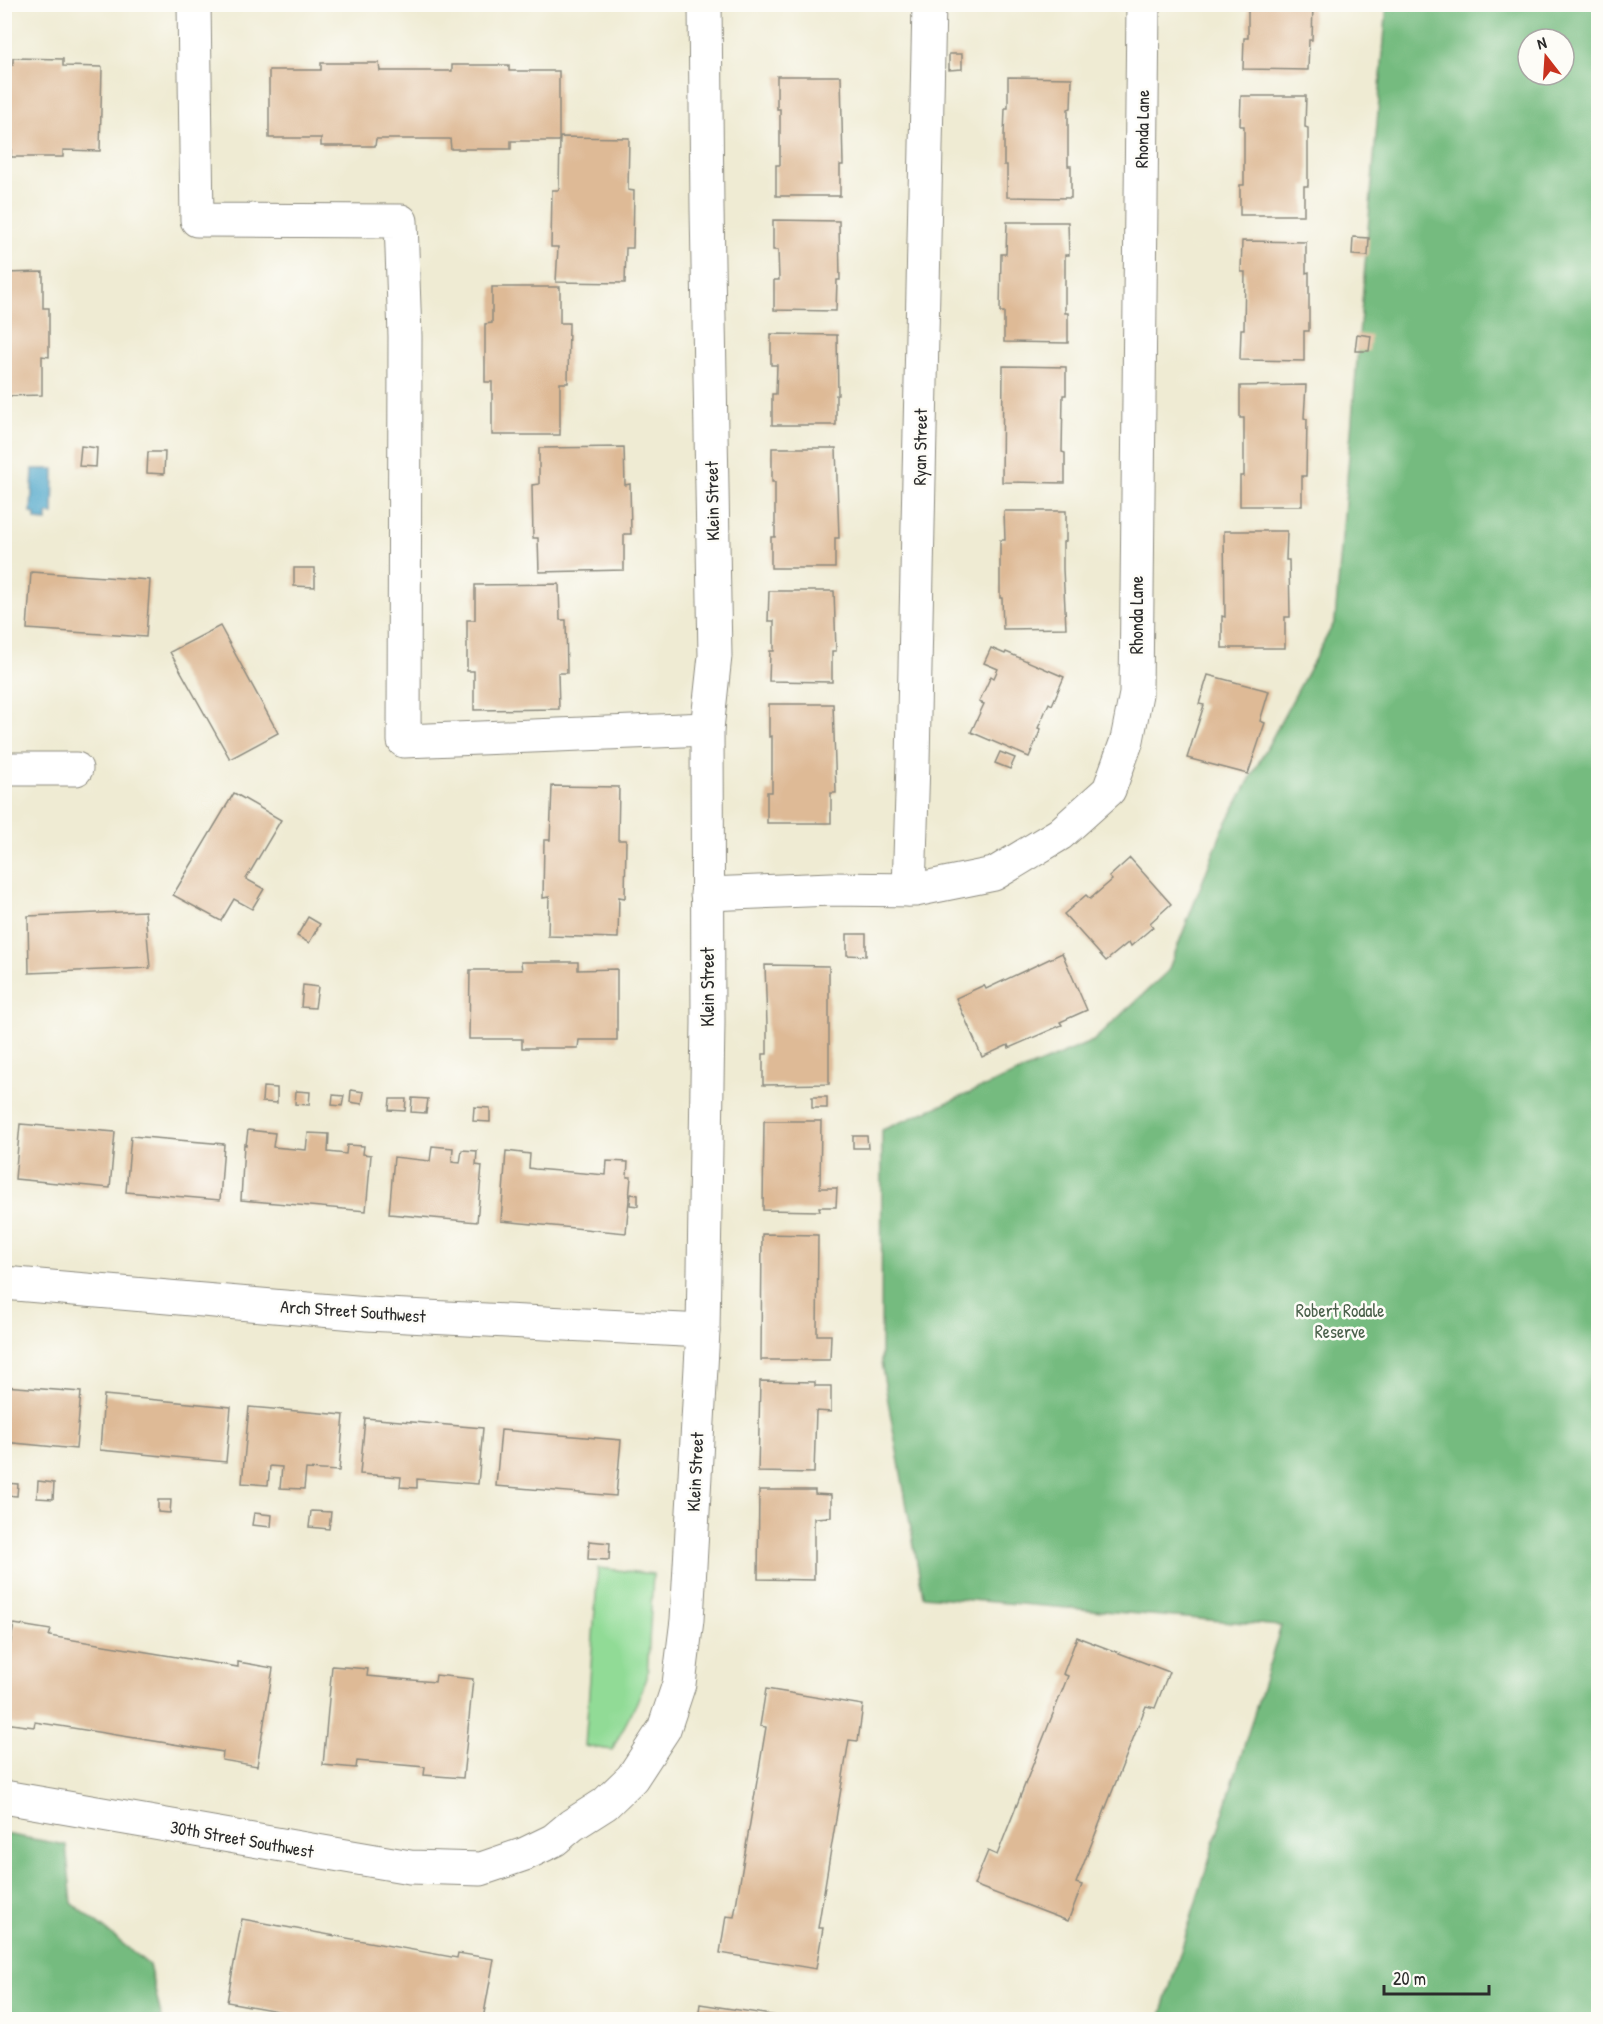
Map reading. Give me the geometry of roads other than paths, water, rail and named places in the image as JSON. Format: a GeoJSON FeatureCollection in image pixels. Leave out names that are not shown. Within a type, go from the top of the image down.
{"type":"FeatureCollection","features":[{"type":"Feature","properties":{"kind":"street"},"geometry":{"type":"LineString","coordinates":[[194,4],[197,220],[401,221],[405,336],[404,741],[707,729]]}},
{"type":"Feature","properties":{"kind":"street","name":"Klein Street"},"geometry":{"type":"LineString","coordinates":[[481,1869],[525,1854],[554,1840],[572,1825],[605,1804],[632,1778],[664,1729],[679,1684],[687,1620],[703,1331],[708,1022],[707,729],[715,656],[705,4]]}},
{"type":"Feature","properties":{"kind":"street","name":"Ryan Street"},"geometry":{"type":"LineString","coordinates":[[909,890],[914,762],[928,4]]}},
{"type":"Feature","properties":{"kind":"street","name":"Rhonda Lane"},"geometry":{"type":"LineString","coordinates":[[707,894],[832,889],[915,890],[994,874],[1060,834],[1109,790],[1127,740],[1136,694],[1143,4]]}},
{"type":"Feature","properties":{"kind":"street"},"geometry":{"type":"LineString","coordinates":[[4,769],[76,769]]}},
{"type":"Feature","properties":{"kind":"street","name":"Arch Street Southwest"},"geometry":{"type":"LineString","coordinates":[[4,1282],[367,1314],[703,1331]]}},
{"type":"Feature","properties":{"kind":"street","name":"30th Street Southwest"},"geometry":{"type":"LineString","coordinates":[[4,1797],[410,1867],[481,1869]]}},
{"type":"Feature","properties":{"kind":"water"},"geometry":{"type":"Polygon","coordinates":[[[33,469],[54,469],[53,514],[47,514],[47,521],[35,520],[35,514],[31,513],[33,469]]]}},
{"type":"Feature","properties":{"kind":"park label","name":"Robert Rodale Reserve"},"geometry":{"type":"Point","coordinates":[1340,1320]}}]}
